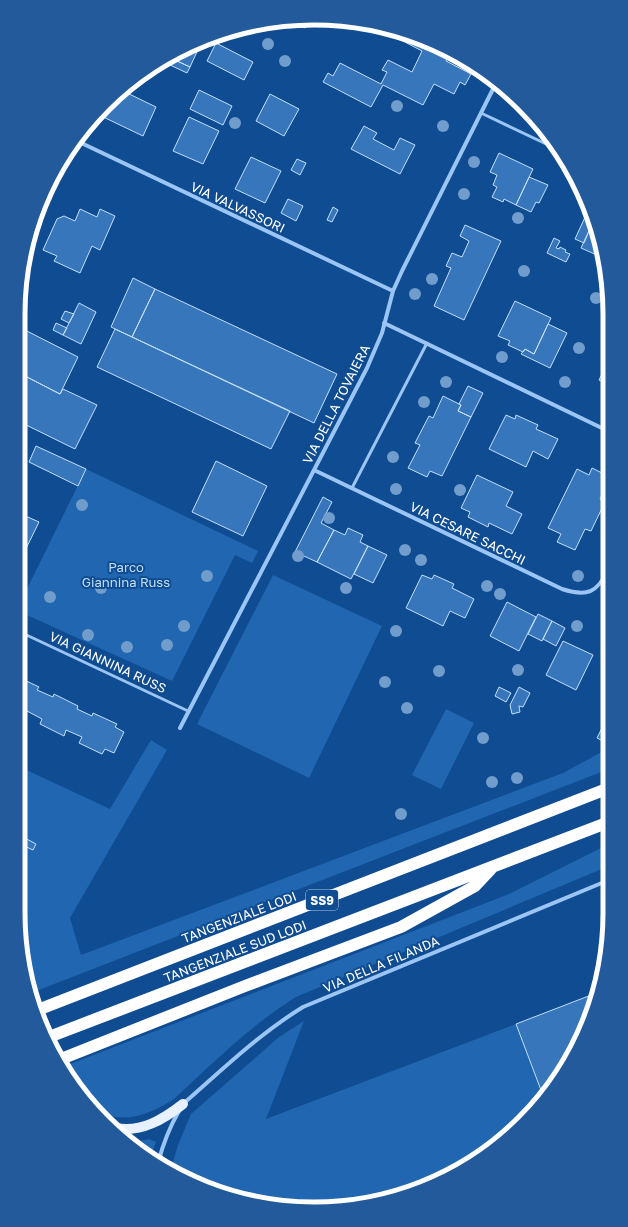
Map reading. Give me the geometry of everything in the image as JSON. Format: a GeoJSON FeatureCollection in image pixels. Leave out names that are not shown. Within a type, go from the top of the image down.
{"type":"FeatureCollection","features":[{"type":"Feature","properties":{"kind":"highway","name":"TANGENZIALE LODI"},"geometry":{"type":"LineString","coordinates":[[41,1009],[603,790]]}},
{"type":"Feature","properties":{"kind":"highway","name":"TANGENZIALE SUD LODI"},"geometry":{"type":"LineString","coordinates":[[52,1036],[603,824]]}},
{"type":"Feature","properties":{"kind":"highway"},"geometry":{"type":"LineString","coordinates":[[64,1058],[245,986],[401,927],[475,886],[492,867]]}},
{"type":"Feature","properties":{"kind":"main road"},"geometry":{"type":"LineString","coordinates":[[122,1129],[149,1125],[166,1117],[183,1104]]}},
{"type":"Feature","properties":{"kind":"street","name":"VIA DELLA TOVAIERA"},"geometry":{"type":"LineString","coordinates":[[180,728],[367,368],[375,351],[393,291],[494,88]]}},
{"type":"Feature","properties":{"kind":"street","name":"VIA VALVASSORI"},"geometry":{"type":"LineString","coordinates":[[81,143],[393,291]]}},
{"type":"Feature","properties":{"kind":"street"},"geometry":{"type":"LineString","coordinates":[[384,323],[603,429]]}},
{"type":"Feature","properties":{"kind":"street","name":"VIA CESARE SACCHI"},"geometry":{"type":"LineString","coordinates":[[314,470],[562,589],[581,593],[590,592],[598,587],[603,578]]}},
{"type":"Feature","properties":{"kind":"street","name":"VIA DELLA FILANDA"},"geometry":{"type":"LineString","coordinates":[[183,1104],[266,1032],[303,1007],[603,882]]}},
{"type":"Feature","properties":{"kind":"street"},"geometry":{"type":"LineString","coordinates":[[159,1157],[163,1143],[183,1104]]}},
{"type":"Feature","properties":{"kind":"lane"},"geometry":{"type":"LineString","coordinates":[[481,112],[548,145]]}},
{"type":"Feature","properties":{"kind":"lane"},"geometry":{"type":"LineString","coordinates":[[352,488],[427,343]]}},
{"type":"Feature","properties":{"kind":"lane","name":"VIA GIANNINA RUSS"},"geometry":{"type":"LineString","coordinates":[[25,634],[188,711]]}},
{"type":"Feature","properties":{"kind":"green space","name":"Parco Giannina Russ"},"geometry":{"type":"Polygon","coordinates":[[[86,469],[258,551],[252,563],[235,555],[172,681],[25,614],[25,593],[86,469]]]}},
{"type":"Feature","properties":{"kind":"green space"},"geometry":{"type":"Polygon","coordinates":[[[273,575],[382,626],[309,778],[197,724],[273,575]]]}},
{"type":"Feature","properties":{"kind":"green space"},"geometry":{"type":"Polygon","coordinates":[[[446,709],[474,723],[441,789],[412,775],[446,709]]]}},
{"type":"Feature","properties":{"kind":"green space"},"geometry":{"type":"Polygon","coordinates":[[[151,740],[167,750],[70,918],[81,955],[563,773],[603,751],[603,771],[36,991],[27,951],[25,913],[25,769],[110,809],[151,740]]]}},
{"type":"Feature","properties":{"kind":"green space"},"geometry":{"type":"Polygon","coordinates":[[[603,847],[603,869],[296,997],[248,1032],[174,1099],[149,1112],[125,1118],[107,1114],[85,1089],[68,1065],[509,894],[603,847]]]}},
{"type":"Feature","properties":{"kind":"green space"},"geometry":{"type":"Polygon","coordinates":[[[304,1021],[266,1119],[516,1024],[541,1091],[531,1104],[505,1130],[475,1153],[458,1163],[425,1180],[407,1187],[352,1200],[314,1202],[276,1200],[221,1187],[172,1165],[178,1145],[191,1114],[279,1037],[304,1021]]]}},
{"type":"Feature","properties":{"kind":"green space"},"geometry":{"type":"Polygon","coordinates":[[[149,1139],[156,1142],[152,1152],[138,1142],[149,1139]]]}},
{"type":"Feature","properties":{"kind":"building"},"geometry":{"type":"Polygon","coordinates":[[[399,39],[407,40],[442,55],[448,58],[446,61],[471,74],[465,85],[460,82],[454,94],[434,84],[423,105],[383,85],[371,107],[323,82],[328,73],[333,76],[340,63],[381,84],[387,72],[382,70],[388,60],[412,72],[422,51],[399,39]]]}},
{"type":"Feature","properties":{"kind":"building"},"geometry":{"type":"Polygon","coordinates":[[[216,43],[253,62],[244,80],[207,61],[216,43]]]}},
{"type":"Feature","properties":{"kind":"building"},"geometry":{"type":"Polygon","coordinates":[[[198,49],[190,67],[176,61],[198,49]]]}},
{"type":"Feature","properties":{"kind":"building"},"geometry":{"type":"Polygon","coordinates":[[[176,61],[190,67],[187,73],[170,65],[176,61]]]}},
{"type":"Feature","properties":{"kind":"building"},"geometry":{"type":"Polygon","coordinates":[[[199,90],[232,106],[223,125],[190,109],[199,90]]]}},
{"type":"Feature","properties":{"kind":"building"},"geometry":{"type":"Polygon","coordinates":[[[128,93],[156,107],[143,136],[103,117],[128,93]]]}},
{"type":"Feature","properties":{"kind":"building"},"geometry":{"type":"Polygon","coordinates":[[[270,94],[299,109],[284,136],[256,121],[270,94]]]}},
{"type":"Feature","properties":{"kind":"building"},"geometry":{"type":"Polygon","coordinates":[[[189,117],[219,131],[203,164],[173,151],[189,117]]]}},
{"type":"Feature","properties":{"kind":"building"},"geometry":{"type":"Polygon","coordinates":[[[364,126],[377,133],[373,139],[394,150],[400,138],[415,145],[400,174],[351,149],[364,126]]]}},
{"type":"Feature","properties":{"kind":"building"},"geometry":{"type":"Polygon","coordinates":[[[499,153],[533,169],[516,205],[504,199],[503,202],[492,197],[497,187],[493,185],[497,175],[490,172],[499,153]]]}},
{"type":"Feature","properties":{"kind":"building"},"geometry":{"type":"Polygon","coordinates":[[[251,157],[281,171],[265,203],[235,189],[251,157]]]}},
{"type":"Feature","properties":{"kind":"building"},"geometry":{"type":"Polygon","coordinates":[[[297,159],[306,163],[300,175],[291,170],[297,159]]]}},
{"type":"Feature","properties":{"kind":"building"},"geometry":{"type":"Polygon","coordinates":[[[529,177],[548,185],[539,203],[536,202],[531,212],[516,205],[529,177]]]}},
{"type":"Feature","properties":{"kind":"building"},"geometry":{"type":"Polygon","coordinates":[[[288,199],[303,206],[296,221],[281,213],[288,199]]]}},
{"type":"Feature","properties":{"kind":"building"},"geometry":{"type":"Polygon","coordinates":[[[333,207],[338,210],[332,222],[327,220],[333,207]]]}},
{"type":"Feature","properties":{"kind":"building"},"geometry":{"type":"Polygon","coordinates":[[[80,209],[97,217],[100,209],[115,216],[100,250],[92,246],[80,273],[54,261],[57,256],[43,250],[57,219],[64,216],[75,221],[80,209]]]}},
{"type":"Feature","properties":{"kind":"building"},"geometry":{"type":"Polygon","coordinates":[[[586,215],[590,229],[584,243],[575,239],[586,215]]]}},
{"type":"Feature","properties":{"kind":"building"},"geometry":{"type":"Polygon","coordinates":[[[465,225],[501,241],[464,320],[434,306],[451,268],[446,266],[452,253],[462,257],[469,241],[460,236],[465,225]]]}},
{"type":"Feature","properties":{"kind":"building"},"geometry":{"type":"Polygon","coordinates":[[[590,228],[596,255],[581,248],[590,228]]]}},
{"type":"Feature","properties":{"kind":"building"},"geometry":{"type":"Polygon","coordinates":[[[554,238],[560,241],[556,248],[559,249],[560,247],[566,250],[565,252],[570,254],[566,262],[547,253],[554,238]]]}},
{"type":"Feature","properties":{"kind":"building"},"geometry":{"type":"Polygon","coordinates":[[[133,278],[155,289],[132,337],[111,327],[133,278]]]}},
{"type":"Feature","properties":{"kind":"building"},"geometry":{"type":"Polygon","coordinates":[[[155,289],[337,374],[314,423],[132,337],[155,289]]]}},
{"type":"Feature","properties":{"kind":"building"},"geometry":{"type":"Polygon","coordinates":[[[515,301],[551,318],[534,354],[525,349],[523,352],[508,345],[510,341],[498,336],[515,301]]]}},
{"type":"Feature","properties":{"kind":"building"},"geometry":{"type":"Polygon","coordinates":[[[79,303],[96,312],[81,344],[63,335],[79,303]]]}},
{"type":"Feature","properties":{"kind":"building"},"geometry":{"type":"Polygon","coordinates":[[[65,311],[74,314],[69,323],[61,319],[65,311]]]}},
{"type":"Feature","properties":{"kind":"building"},"geometry":{"type":"Polygon","coordinates":[[[56,323],[67,328],[63,335],[53,330],[56,323]]]}},
{"type":"Feature","properties":{"kind":"building"},"geometry":{"type":"Polygon","coordinates":[[[548,324],[567,333],[550,368],[521,354],[525,349],[534,354],[548,324]]]}},
{"type":"Feature","properties":{"kind":"building"},"geometry":{"type":"Polygon","coordinates":[[[115,329],[290,411],[271,449],[97,367],[115,329]]]}},
{"type":"Feature","properties":{"kind":"building"},"geometry":{"type":"Polygon","coordinates":[[[25,330],[78,357],[60,394],[25,376],[25,330]]]}},
{"type":"Feature","properties":{"kind":"building"},"geometry":{"type":"Polygon","coordinates":[[[603,372],[603,382],[599,380],[603,372]]]}},
{"type":"Feature","properties":{"kind":"building"},"geometry":{"type":"Polygon","coordinates":[[[25,376],[60,394],[63,389],[97,405],[75,449],[25,424],[25,376]]]}},
{"type":"Feature","properties":{"kind":"building"},"geometry":{"type":"Polygon","coordinates":[[[468,386],[483,393],[471,417],[458,411],[461,405],[459,404],[468,386]]]}},
{"type":"Feature","properties":{"kind":"building"},"geometry":{"type":"Polygon","coordinates":[[[443,396],[461,405],[458,411],[471,417],[442,476],[430,471],[427,477],[408,468],[420,445],[415,443],[429,416],[433,418],[443,396]]]}},
{"type":"Feature","properties":{"kind":"building"},"geometry":{"type":"Polygon","coordinates":[[[506,415],[515,419],[516,415],[538,425],[536,429],[558,439],[548,459],[533,451],[526,467],[489,449],[506,415]]]}},
{"type":"Feature","properties":{"kind":"building"},"geometry":{"type":"Polygon","coordinates":[[[36,446],[86,469],[78,486],[29,462],[36,446]]]}},
{"type":"Feature","properties":{"kind":"building"},"geometry":{"type":"Polygon","coordinates":[[[216,461],[267,486],[243,536],[192,512],[216,461]]]}},
{"type":"Feature","properties":{"kind":"building"},"geometry":{"type":"Polygon","coordinates":[[[592,468],[603,474],[603,493],[600,499],[603,501],[603,506],[591,531],[585,529],[575,550],[557,542],[561,534],[548,528],[577,469],[589,475],[592,468]]]}},
{"type":"Feature","properties":{"kind":"building"},"geometry":{"type":"Polygon","coordinates":[[[477,475],[513,492],[506,506],[522,514],[512,534],[489,523],[488,527],[468,517],[470,512],[461,508],[477,475]]]}},
{"type":"Feature","properties":{"kind":"building"},"geometry":{"type":"Polygon","coordinates":[[[323,497],[332,502],[321,523],[334,530],[317,562],[295,552],[323,497]]]}},
{"type":"Feature","properties":{"kind":"building"},"geometry":{"type":"Polygon","coordinates":[[[25,516],[39,522],[25,551],[25,516]]]}},
{"type":"Feature","properties":{"kind":"building"},"geometry":{"type":"Polygon","coordinates":[[[348,528],[363,535],[360,542],[368,546],[351,579],[317,562],[334,530],[345,535],[348,528]]]}},
{"type":"Feature","properties":{"kind":"building"},"geometry":{"type":"Polygon","coordinates":[[[368,546],[387,555],[373,583],[354,574],[368,546]]]}},
{"type":"Feature","properties":{"kind":"building"},"geometry":{"type":"Polygon","coordinates":[[[422,575],[432,579],[434,575],[454,584],[452,588],[474,599],[465,618],[450,611],[443,626],[406,608],[422,575]]]}},
{"type":"Feature","properties":{"kind":"building"},"geometry":{"type":"Polygon","coordinates":[[[507,602],[536,617],[519,651],[490,636],[507,602]]]}},
{"type":"Feature","properties":{"kind":"building"},"geometry":{"type":"Polygon","coordinates":[[[538,614],[552,621],[542,641],[528,634],[538,614]]]}},
{"type":"Feature","properties":{"kind":"building"},"geometry":{"type":"Polygon","coordinates":[[[552,621],[565,628],[556,646],[543,639],[552,621]]]}},
{"type":"Feature","properties":{"kind":"building"},"geometry":{"type":"Polygon","coordinates":[[[563,641],[593,655],[576,690],[546,675],[563,641]]]}},
{"type":"Feature","properties":{"kind":"building"},"geometry":{"type":"Polygon","coordinates":[[[25,680],[39,687],[37,690],[53,697],[54,694],[78,706],[77,709],[92,716],[93,713],[117,724],[115,727],[124,732],[114,753],[105,749],[102,754],[79,743],[82,737],[66,730],[64,736],[40,724],[42,719],[27,711],[25,717],[25,680]]]}},
{"type":"Feature","properties":{"kind":"building"},"geometry":{"type":"Polygon","coordinates":[[[499,687],[511,693],[506,702],[495,696],[499,687]]]}},
{"type":"Feature","properties":{"kind":"building"},"geometry":{"type":"Polygon","coordinates":[[[519,687],[530,693],[523,707],[519,706],[520,712],[512,714],[510,705],[519,687]]]}},
{"type":"Feature","properties":{"kind":"building"},"geometry":{"type":"Polygon","coordinates":[[[602,728],[603,741],[597,738],[602,728]]]}},
{"type":"Feature","properties":{"kind":"building"},"geometry":{"type":"Polygon","coordinates":[[[25,838],[36,844],[33,850],[25,846],[25,838]]]}},
{"type":"Feature","properties":{"kind":"building"},"geometry":{"type":"Polygon","coordinates":[[[591,995],[581,1024],[573,1041],[554,1074],[541,1091],[516,1024],[591,995]]]}}]}
